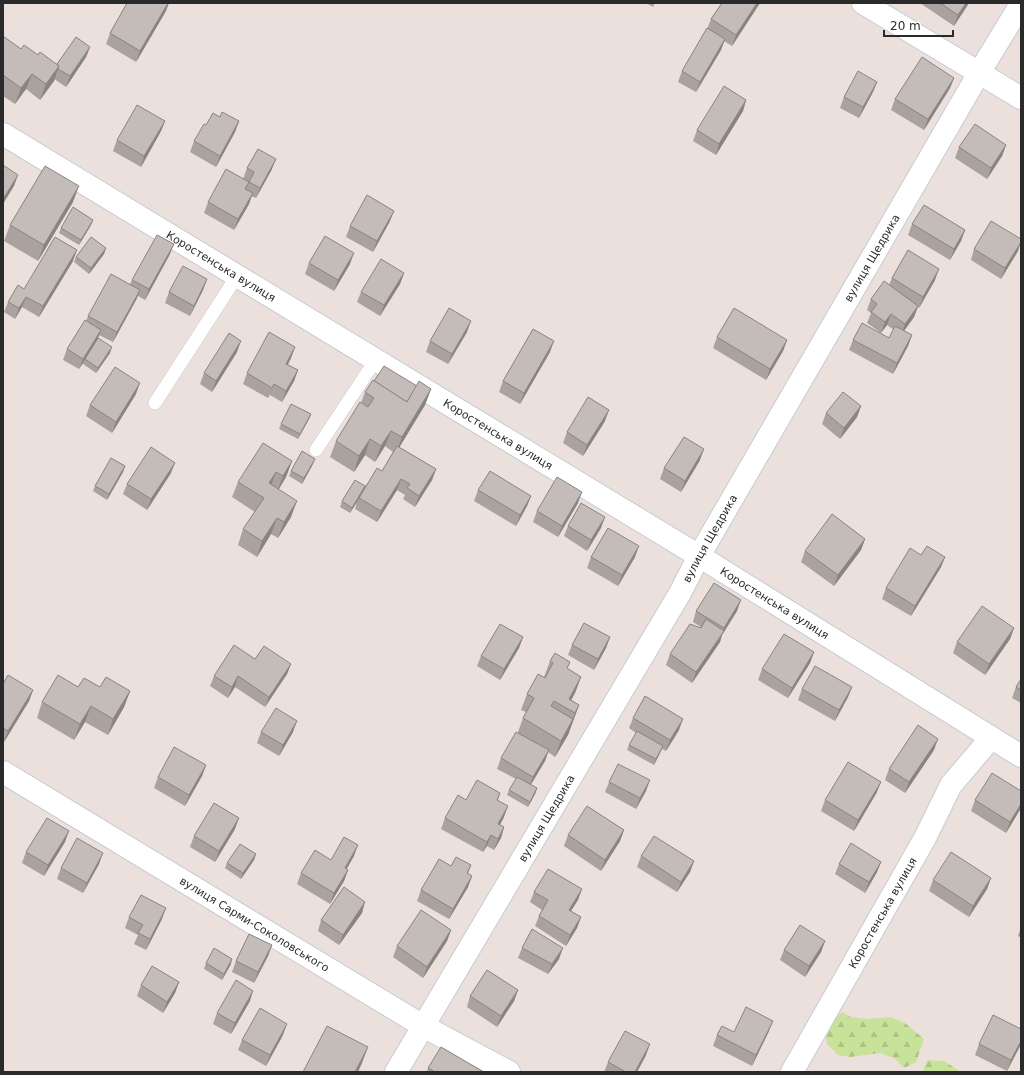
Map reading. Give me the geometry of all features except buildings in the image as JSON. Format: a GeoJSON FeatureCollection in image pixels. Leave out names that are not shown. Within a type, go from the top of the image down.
{"type":"FeatureCollection","features":[{"type":"Feature","properties":{"kind":"street"},"geometry":{"type":"LineString","coordinates":[[863,3],[1021,98]]}},
{"type":"Feature","properties":{"kind":"street","name":"вулиця Щедрика"},"geometry":{"type":"LineString","coordinates":[[396,1072],[676,600],[699,556],[979,73],[1021,4]]}},
{"type":"Feature","properties":{"kind":"street","name":"Коростенська вулиця"},"geometry":{"type":"LineString","coordinates":[[3,134],[699,556],[1021,756]]}},
{"type":"Feature","properties":{"kind":"street","name":"Коростенська вулиця"},"geometry":{"type":"LineString","coordinates":[[792,1072],[925,838],[951,785],[991,738]]}},
{"type":"Feature","properties":{"kind":"street","name":"вулиця Сарми-Соколовського"},"geometry":{"type":"LineString","coordinates":[[3,772],[423,1026],[509,1072]]}},
{"type":"Feature","properties":{"kind":"lane"},"geometry":{"type":"LineString","coordinates":[[155,403],[237,276]]}},
{"type":"Feature","properties":{"kind":"lane"},"geometry":{"type":"LineString","coordinates":[[316,450],[375,360]]}},
{"type":"Feature","properties":{"kind":"green space"},"geometry":{"type":"Polygon","coordinates":[[[842,1012],[851,1017],[868,1019],[891,1017],[905,1023],[924,1039],[916,1062],[904,1068],[894,1058],[880,1053],[850,1057],[838,1055],[827,1044],[825,1027],[842,1012]]]}},
{"type":"Feature","properties":{"kind":"green space"},"geometry":{"type":"Polygon","coordinates":[[[927,1060],[944,1061],[961,1072],[923,1072],[927,1060]]]}}]}
